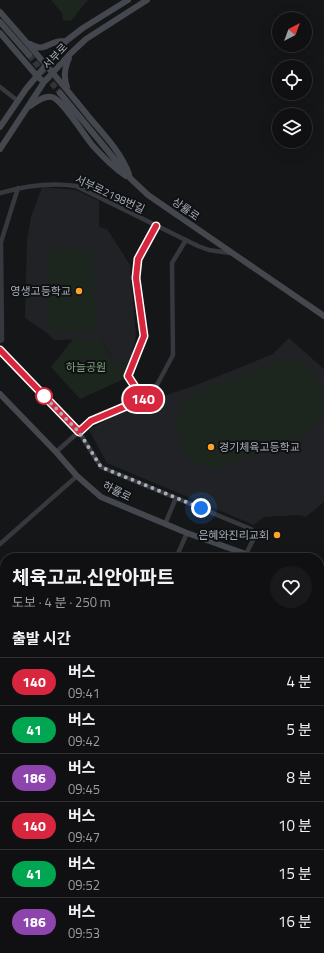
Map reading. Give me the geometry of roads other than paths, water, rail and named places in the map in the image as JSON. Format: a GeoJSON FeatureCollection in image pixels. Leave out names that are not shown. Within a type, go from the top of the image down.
{"type":"FeatureCollection","features":[{"type":"Feature","properties":{"kind":"main road","name":"서부로"},"geometry":{"type":"LineString","coordinates":[[0,127],[36,76],[66,41],[83,28],[128,0]]}},
{"type":"Feature","properties":{"kind":"main road","name":"서부로"},"geometry":{"type":"LineString","coordinates":[[0,149],[44,82],[70,54],[86,39],[147,0]]}},
{"type":"Feature","properties":{"kind":"main road"},"geometry":{"type":"LineString","coordinates":[[0,12],[53,72],[124,162],[131,179]]}},
{"type":"Feature","properties":{"kind":"main road"},"geometry":{"type":"LineString","coordinates":[[0,22],[29,55]]}},
{"type":"Feature","properties":{"kind":"main road"},"geometry":{"type":"LineString","coordinates":[[0,33],[36,76],[44,82]]}},
{"type":"Feature","properties":{"kind":"main road"},"geometry":{"type":"LineString","coordinates":[[26,42],[36,47],[46,47],[56,42],[66,41]]}},
{"type":"Feature","properties":{"kind":"main road"},"geometry":{"type":"LineString","coordinates":[[68,91],[64,74],[70,54]]}},
{"type":"Feature","properties":{"kind":"main road","name":"상률로"},"geometry":{"type":"LineString","coordinates":[[60,93],[131,179],[148,195],[324,316]]}},
{"type":"Feature","properties":{"kind":"main road"},"geometry":{"type":"LineString","coordinates":[[28,107],[44,97],[53,97],[60,103],[93,146],[116,169],[131,179]]}},
{"type":"Feature","properties":{"kind":"main road","name":"하률로"},"geometry":{"type":"LineString","coordinates":[[0,394],[77,476],[102,497],[164,524],[243,553]]}},
{"type":"Feature","properties":{"kind":"street"},"geometry":{"type":"LineString","coordinates":[[0,87],[18,101]]}},
{"type":"Feature","properties":{"kind":"street","name":"서부로2198번길"},"geometry":{"type":"LineString","coordinates":[[0,193],[18,188],[45,184],[76,186],[156,226],[209,250],[232,253]]}},
{"type":"Feature","properties":{"kind":"street"},"geometry":{"type":"LineString","coordinates":[[0,341],[2,340],[1,242],[18,188]]}},
{"type":"Feature","properties":{"kind":"street"},"geometry":{"type":"LineString","coordinates":[[143,399],[128,376],[144,336],[136,278],[138,259],[156,226]]}},
{"type":"Feature","properties":{"kind":"street"},"geometry":{"type":"LineString","coordinates":[[56,452],[91,421],[151,396],[173,355],[172,264],[186,240]]}},
{"type":"Feature","properties":{"kind":"street"},"geometry":{"type":"LineString","coordinates":[[0,350],[79,432],[101,467],[251,529],[255,536],[246,553]]}},
{"type":"Feature","properties":{"kind":"street"},"geometry":{"type":"LineString","coordinates":[[0,544],[77,476]]}},
{"type":"Feature","properties":{"kind":"street"},"geometry":{"type":"LineString","coordinates":[[164,524],[176,498]]}},
{"type":"Feature","properties":{"kind":"street"},"geometry":{"type":"LineString","coordinates":[[178,553],[187,533]]}},
{"type":"Feature","properties":{"kind":"tunnel"},"geometry":{"type":"LineString","coordinates":[[29,55],[60,93]]}},
{"type":"Feature","properties":{"kind":"place","name":"영생고등학교"},"geometry":{"type":"Point","coordinates":[79,291]}},
{"type":"Feature","properties":{"kind":"place","name":"경기체육고등학교"},"geometry":{"type":"Point","coordinates":[211,447]}},
{"type":"Feature","properties":{"kind":"place","name":"은혜와진리교회"},"geometry":{"type":"Point","coordinates":[277,535]}},
{"type":"Feature","properties":{"kind":"park label","name":"하늘공원"},"geometry":{"type":"Point","coordinates":[86,367]}}]}
